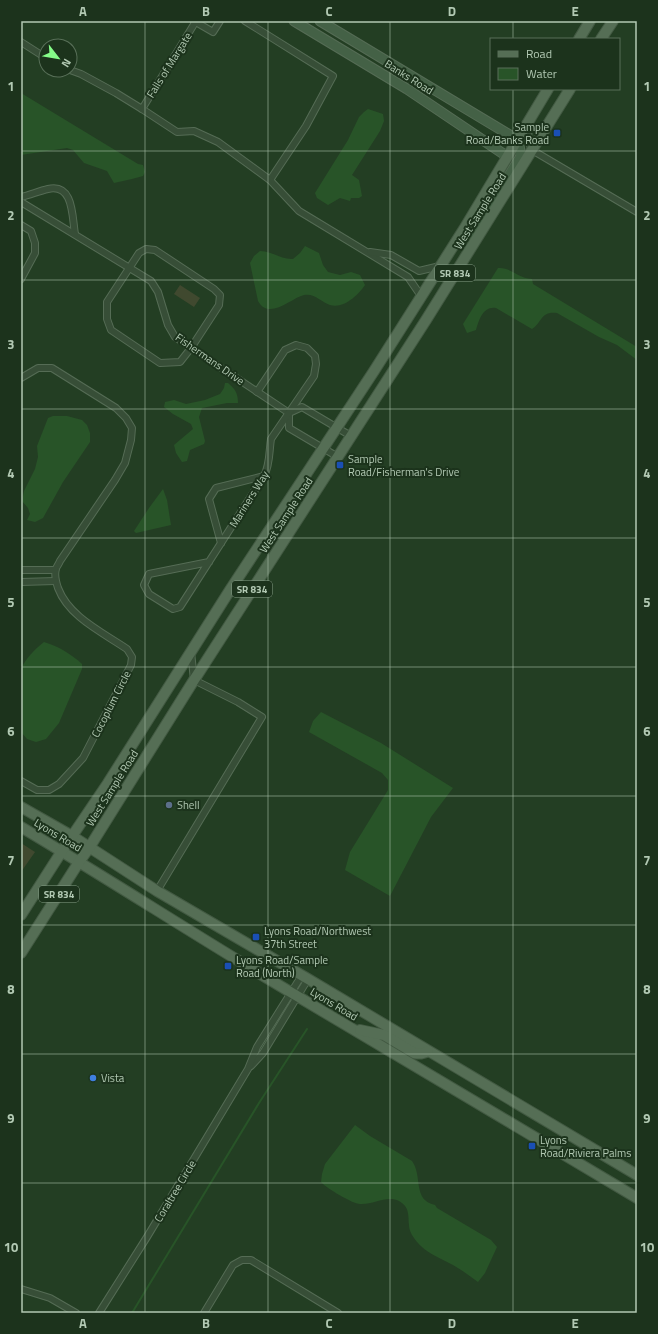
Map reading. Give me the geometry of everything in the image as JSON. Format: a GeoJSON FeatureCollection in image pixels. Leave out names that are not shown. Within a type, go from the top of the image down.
{"type":"FeatureCollection","features":[{"type":"Feature","properties":{"kind":"main road"},"geometry":{"type":"LineString","coordinates":[[580,38],[590,21]]}},
{"type":"Feature","properties":{"kind":"main road"},"geometry":{"type":"LineString","coordinates":[[602,38],[612,21]]}},
{"type":"Feature","properties":{"kind":"main road","name":"West Sample Road"},"geometry":{"type":"LineString","coordinates":[[21,915],[108,783],[190,651],[337,428],[440,266],[547,90]]}},
{"type":"Feature","properties":{"kind":"main road","name":"West Sample Road"},"geometry":{"type":"LineString","coordinates":[[21,953],[89,848],[194,680],[422,326],[569,90]]}},
{"type":"Feature","properties":{"kind":"main road","name":"Lyons Road"},"geometry":{"type":"LineString","coordinates":[[21,807],[72,836],[157,891],[305,977],[637,1175]]}},
{"type":"Feature","properties":{"kind":"main road","name":"Lyons Road"},"geometry":{"type":"LineString","coordinates":[[21,827],[295,995],[637,1198]]}},
{"type":"Feature","properties":{"kind":"main road"},"geometry":{"type":"LineString","coordinates":[[350,1028],[384,1035],[414,1053],[419,1054],[428,1051]]}},
{"type":"Feature","properties":{"kind":"street"},"geometry":{"type":"LineString","coordinates":[[195,21],[213,32],[220,21]]}},
{"type":"Feature","properties":{"kind":"street","name":"Falls of Margate"},"geometry":{"type":"LineString","coordinates":[[142,109],[195,21]]}},
{"type":"Feature","properties":{"kind":"street"},"geometry":{"type":"LineString","coordinates":[[245,21],[333,76],[306,126],[270,180]]}},
{"type":"Feature","properties":{"kind":"street","name":"Banks Road"},"geometry":{"type":"LineString","coordinates":[[294,21],[407,89],[508,156]]}},
{"type":"Feature","properties":{"kind":"street","name":"Banks Road"},"geometry":{"type":"LineString","coordinates":[[320,21],[518,140]]}},
{"type":"Feature","properties":{"kind":"street"},"geometry":{"type":"LineString","coordinates":[[21,42],[38,53]]}},
{"type":"Feature","properties":{"kind":"street"},"geometry":{"type":"LineString","coordinates":[[78,73],[142,109],[177,132],[194,131],[218,142],[270,180],[299,211],[408,277],[421,296]]}},
{"type":"Feature","properties":{"kind":"street"},"geometry":{"type":"LineString","coordinates":[[530,119],[528,135],[532,150],[637,212]]}},
{"type":"Feature","properties":{"kind":"street"},"geometry":{"type":"LineString","coordinates":[[472,246],[480,222],[521,156],[518,140]]}},
{"type":"Feature","properties":{"kind":"street"},"geometry":{"type":"LineString","coordinates":[[21,198],[49,188],[58,188],[64,191],[69,198],[75,234]]}},
{"type":"Feature","properties":{"kind":"street","name":"Fishermans Drive"},"geometry":{"type":"LineString","coordinates":[[21,202],[151,281],[158,292],[168,325],[175,338],[288,413]]}},
{"type":"Feature","properties":{"kind":"street"},"geometry":{"type":"LineString","coordinates":[[21,225],[31,231],[35,243],[35,253],[21,279]]}},
{"type":"Feature","properties":{"kind":"street"},"geometry":{"type":"LineString","coordinates":[[146,249],[155,250],[214,289],[220,295],[219,305],[180,362],[160,363],[111,330],[107,320],[107,302],[129,267],[142,251],[146,249]]}},
{"type":"Feature","properties":{"kind":"street"},"geometry":{"type":"LineString","coordinates":[[367,251],[391,255],[420,270],[440,266]]}},
{"type":"Feature","properties":{"kind":"street","name":"Mariners Way"},"geometry":{"type":"LineString","coordinates":[[209,562],[149,574],[144,585],[149,594],[173,609],[180,607],[209,562],[264,476],[268,468],[271,439],[314,376],[316,364],[315,356],[307,348],[296,345],[285,350],[257,392]]}},
{"type":"Feature","properties":{"kind":"street"},"geometry":{"type":"LineString","coordinates":[[21,378],[38,368],[52,368],[116,408],[126,418],[132,428],[131,440],[125,463],[116,480],[55,570],[21,570]]}},
{"type":"Feature","properties":{"kind":"street"},"geometry":{"type":"LineString","coordinates":[[338,457],[289,428],[288,413],[302,407],[351,436]]}},
{"type":"Feature","properties":{"kind":"street"},"geometry":{"type":"LineString","coordinates":[[221,543],[209,499],[216,488],[264,476]]}},
{"type":"Feature","properties":{"kind":"street","name":"Cocoplum Circle"},"geometry":{"type":"LineString","coordinates":[[21,781],[37,790],[49,790],[59,784],[83,758],[131,665],[132,657],[127,649],[76,615],[68,606],[55,581],[55,570]]}},
{"type":"Feature","properties":{"kind":"street"},"geometry":{"type":"LineString","coordinates":[[21,582],[55,581]]}},
{"type":"Feature","properties":{"kind":"street"},"geometry":{"type":"LineString","coordinates":[[157,891],[262,717],[238,702],[194,680],[190,651]]}},
{"type":"Feature","properties":{"kind":"street","name":"Coraltree Circle"},"geometry":{"type":"LineString","coordinates":[[99,1313],[248,1069],[263,1053],[305,977]]}},
{"type":"Feature","properties":{"kind":"street"},"geometry":{"type":"LineString","coordinates":[[204,1313],[233,1265],[242,1260],[251,1260],[338,1313]]}},
{"type":"Feature","properties":{"kind":"street"},"geometry":{"type":"LineString","coordinates":[[21,1289],[50,1298],[76,1313]]}},
{"type":"Feature","properties":{"kind":"shaded area"},"geometry":{"type":"Polygon","coordinates":[[[180,285],[200,298],[194,307],[174,294],[180,285]]]}},
{"type":"Feature","properties":{"kind":"shaded area"},"geometry":{"type":"Polygon","coordinates":[[[21,843],[35,852],[21,872],[21,843]]]}},
{"type":"Feature","properties":{"kind":"water"},"geometry":{"type":"Polygon","coordinates":[[[21,93],[138,164],[143,165],[145,172],[143,176],[114,183],[107,171],[84,163],[73,150],[67,148],[21,155],[21,93]]]}},
{"type":"Feature","properties":{"kind":"water"},"geometry":{"type":"Polygon","coordinates":[[[368,109],[383,114],[384,121],[380,131],[352,175],[359,180],[362,196],[359,198],[351,198],[350,201],[340,198],[328,205],[317,198],[315,193],[348,140],[359,117],[368,109]]]}},
{"type":"Feature","properties":{"kind":"water"},"geometry":{"type":"Polygon","coordinates":[[[305,246],[319,253],[323,265],[328,272],[340,275],[351,272],[360,275],[365,285],[355,297],[340,305],[330,305],[315,296],[304,295],[274,309],[263,307],[258,301],[250,263],[254,256],[260,251],[264,251],[293,259],[305,246]]]}},
{"type":"Feature","properties":{"kind":"water"},"geometry":{"type":"Polygon","coordinates":[[[498,268],[507,269],[522,277],[532,279],[533,284],[637,347],[637,360],[617,345],[599,337],[557,313],[545,315],[532,329],[496,308],[492,308],[488,309],[482,314],[476,330],[467,333],[463,324],[498,268]]]}},
{"type":"Feature","properties":{"kind":"water"},"geometry":{"type":"Polygon","coordinates":[[[225,383],[228,383],[234,389],[237,394],[238,403],[227,403],[202,408],[199,417],[205,441],[204,444],[190,450],[187,461],[182,462],[176,453],[174,445],[193,429],[191,424],[164,407],[165,402],[174,400],[186,404],[205,400],[220,394],[225,383]]]}},
{"type":"Feature","properties":{"kind":"water"},"geometry":{"type":"Polygon","coordinates":[[[53,416],[67,416],[82,420],[87,425],[90,433],[90,442],[63,482],[43,518],[35,522],[27,520],[30,514],[28,508],[22,501],[24,491],[35,469],[38,457],[37,446],[48,418],[53,416]]]}},
{"type":"Feature","properties":{"kind":"water"},"geometry":{"type":"Polygon","coordinates":[[[163,489],[167,500],[171,525],[136,533],[134,531],[163,489]]]}},
{"type":"Feature","properties":{"kind":"water"},"geometry":{"type":"Polygon","coordinates":[[[44,642],[59,648],[73,657],[82,664],[82,669],[59,723],[46,739],[36,742],[27,739],[21,732],[21,669],[25,661],[44,642]]]}},
{"type":"Feature","properties":{"kind":"water"},"geometry":{"type":"Polygon","coordinates":[[[321,712],[381,743],[453,788],[431,817],[390,896],[345,870],[350,852],[388,790],[388,780],[382,773],[309,732],[313,721],[321,712]]]}},
{"type":"Feature","properties":{"kind":"water"},"geometry":{"type":"Polygon","coordinates":[[[355,1125],[370,1136],[412,1161],[423,1198],[491,1240],[497,1247],[485,1273],[478,1282],[460,1269],[421,1246],[410,1232],[407,1209],[403,1203],[390,1199],[360,1204],[340,1195],[321,1182],[325,1164],[355,1125]]]}},
{"type":"Feature","properties":{"kind":"waterway"},"geometry":{"type":"LineString","coordinates":[[132,1313],[259,1103],[307,1029]]}},
{"type":"Feature","properties":{"kind":"place","name":"Sample Road/Banks Road"},"geometry":{"type":"Point","coordinates":[557,133]}},
{"type":"Feature","properties":{"kind":"place","name":"Sample Road/Fisherman's Drive"},"geometry":{"type":"Point","coordinates":[340,465]}},
{"type":"Feature","properties":{"kind":"place","name":"Shell"},"geometry":{"type":"Point","coordinates":[169,805]}},
{"type":"Feature","properties":{"kind":"place","name":"Lyons Road/Northwest 37th Street"},"geometry":{"type":"Point","coordinates":[256,937]}},
{"type":"Feature","properties":{"kind":"place","name":"Lyons Road/Sample Road (North)"},"geometry":{"type":"Point","coordinates":[228,966]}},
{"type":"Feature","properties":{"kind":"place","name":"Vista"},"geometry":{"type":"Point","coordinates":[93,1078]}},
{"type":"Feature","properties":{"kind":"place","name":"Lyons Road/Riviera Palms"},"geometry":{"type":"Point","coordinates":[532,1146]}}]}
